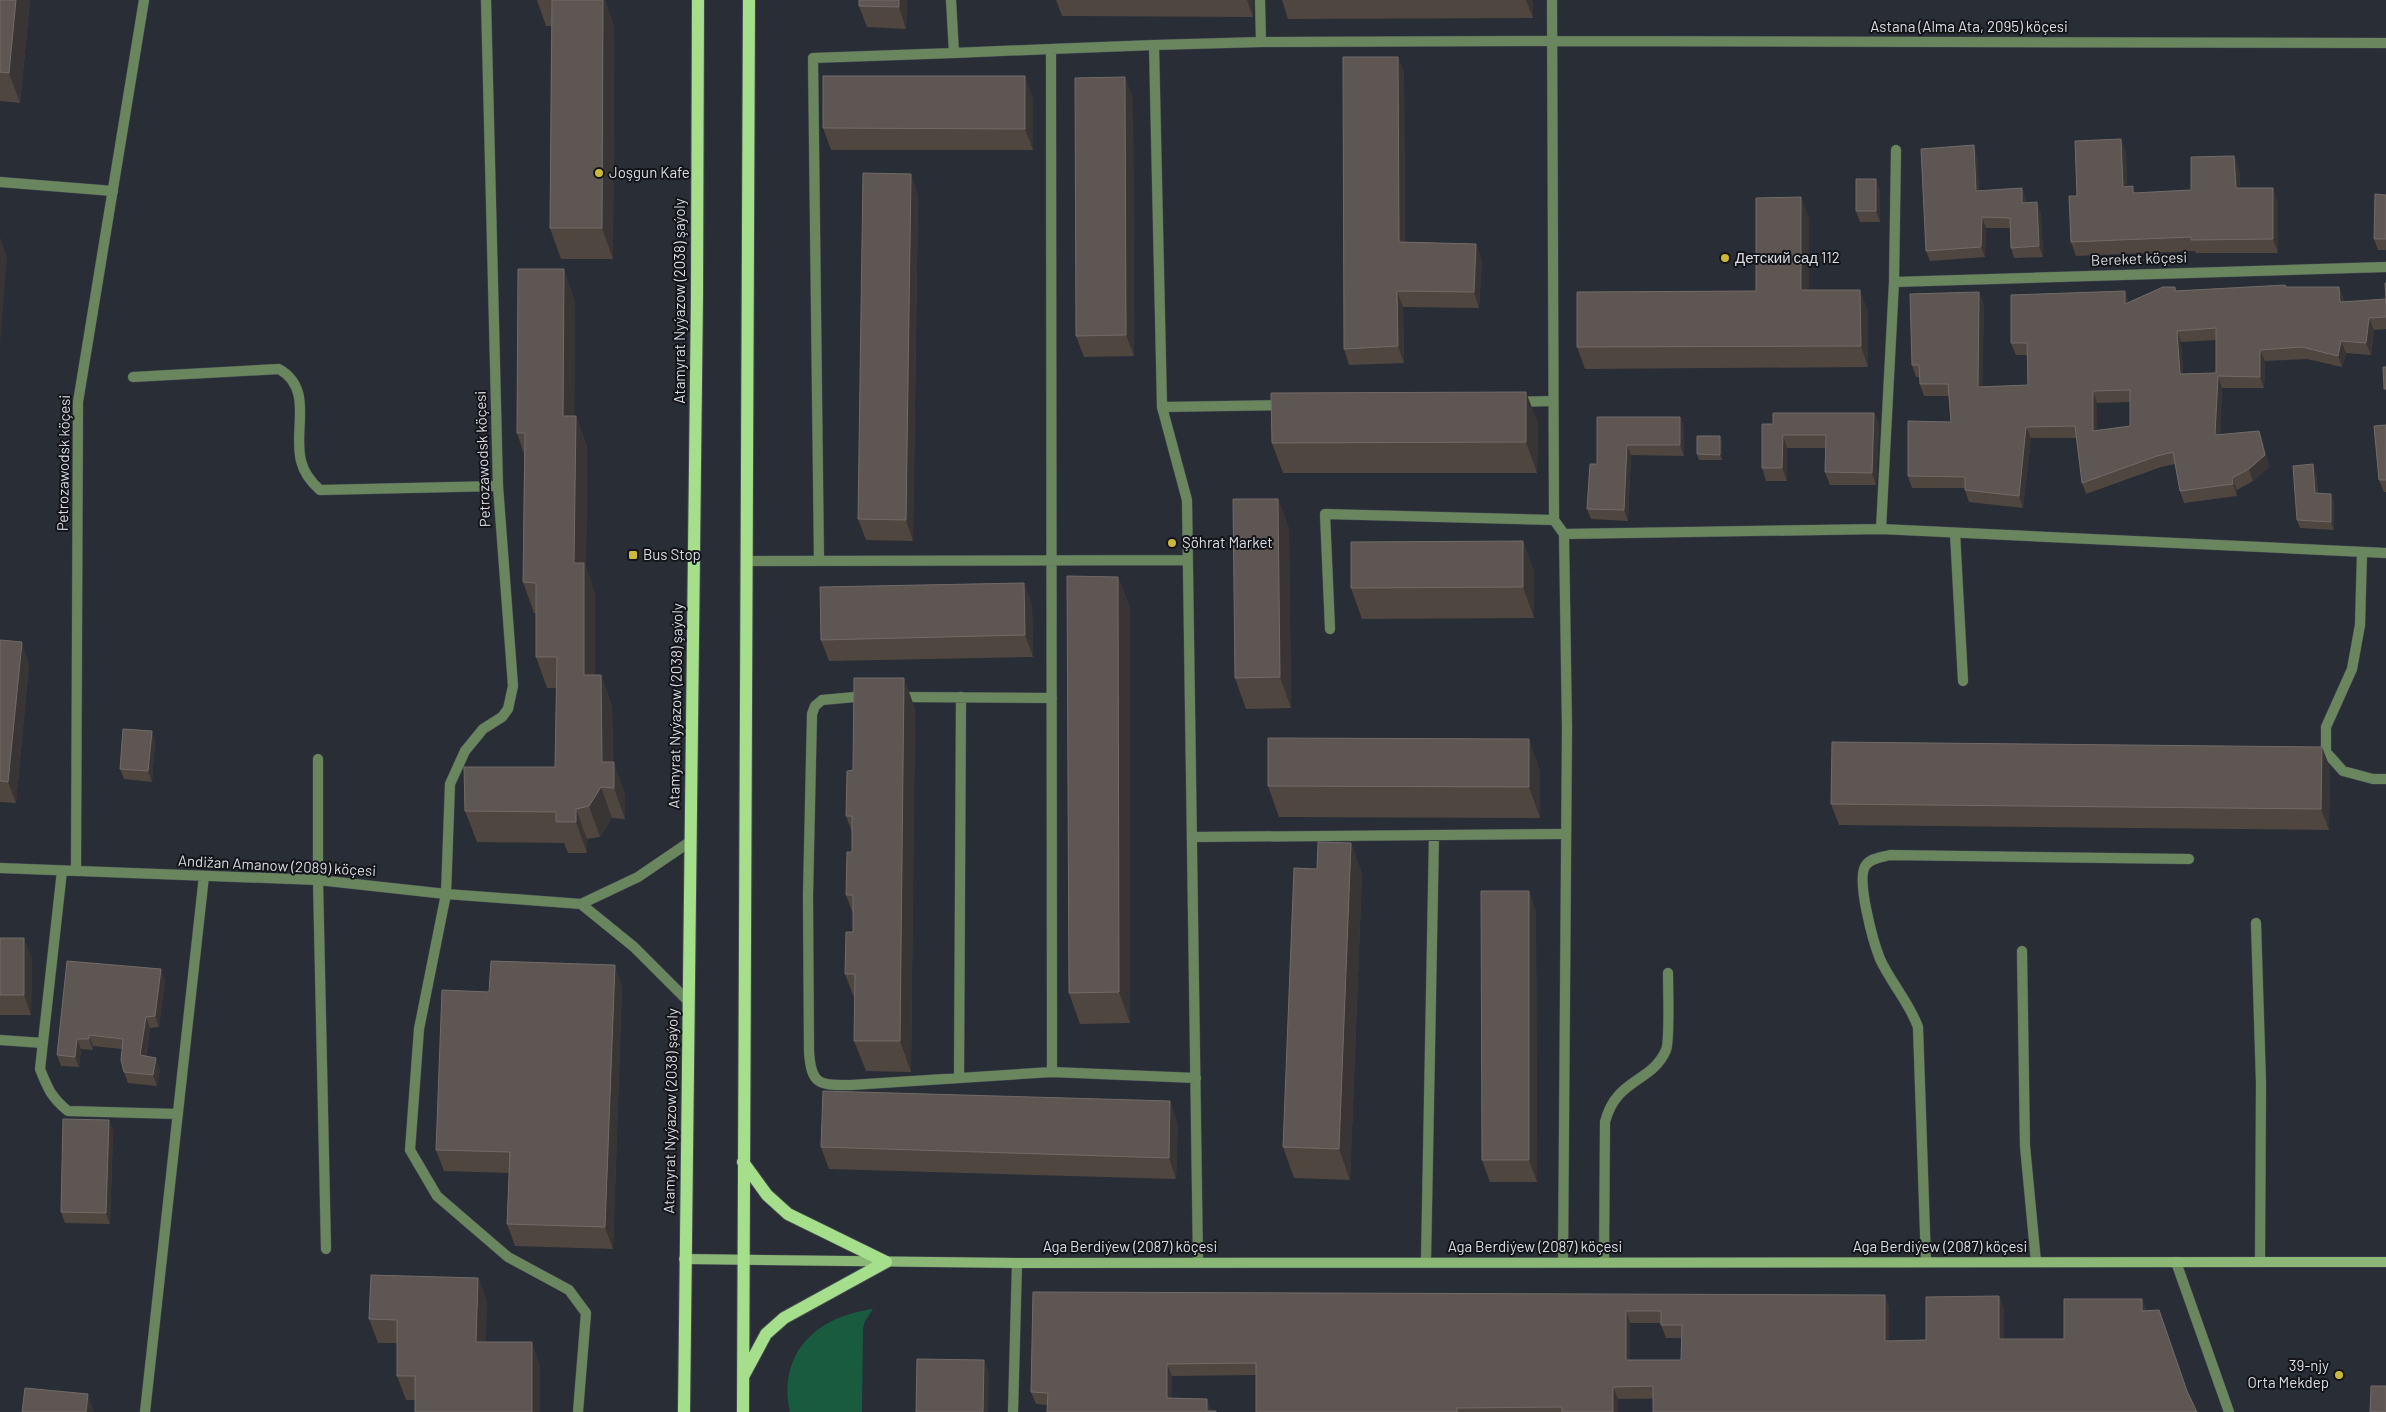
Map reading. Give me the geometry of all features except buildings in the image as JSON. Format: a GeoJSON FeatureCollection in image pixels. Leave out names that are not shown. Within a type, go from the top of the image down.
{"type":"FeatureCollection","features":[{"type":"Feature","properties":{"kind":"main road","name":"Atamyrat Nyýazow (2038) şaýoly"},"geometry":{"type":"LineString","coordinates":[[684,1412],[684,1259],[689,1002],[697,294],[698,0]]}},
{"type":"Feature","properties":{"kind":"main road"},"geometry":{"type":"LineString","coordinates":[[743,1412],[749,0]]}},
{"type":"Feature","properties":{"kind":"main road"},"geometry":{"type":"LineString","coordinates":[[743,1162],[767,1194],[788,1214],[886,1262]]}},
{"type":"Feature","properties":{"kind":"main road"},"geometry":{"type":"LineString","coordinates":[[743,1377],[766,1334],[784,1318],[886,1262]]}},
{"type":"Feature","properties":{"kind":"street","name":"Petrozawodsk köçesi"},"geometry":{"type":"LineString","coordinates":[[76,871],[78,402],[144,0]]}},
{"type":"Feature","properties":{"kind":"street","name":"Petrozawodsk köçesi"},"geometry":{"type":"LineString","coordinates":[[486,0],[498,486],[513,686],[508,709],[502,717],[483,729],[465,751],[450,784],[446,894],[419,1029],[410,1150],[437,1196],[508,1257],[569,1290],[586,1313],[578,1412]]}},
{"type":"Feature","properties":{"kind":"street"},"geometry":{"type":"LineString","coordinates":[[951,0],[954,53]]}},
{"type":"Feature","properties":{"kind":"street"},"geometry":{"type":"LineString","coordinates":[[1260,0],[1261,42]]}},
{"type":"Feature","properties":{"kind":"street"},"geometry":{"type":"LineString","coordinates":[[1552,0],[1554,520],[1564,534],[1566,728],[1563,1262]]}},
{"type":"Feature","properties":{"kind":"street","name":"Astana (Alma Ata, 2095) köçesi"},"geometry":{"type":"LineString","coordinates":[[820,561],[813,58],[1261,42],[2386,43]]}},
{"type":"Feature","properties":{"kind":"street"},"geometry":{"type":"LineString","coordinates":[[1154,45],[1162,407],[1187,500],[1198,1261]]}},
{"type":"Feature","properties":{"kind":"street"},"geometry":{"type":"LineString","coordinates":[[1051,50],[1052,1072]]}},
{"type":"Feature","properties":{"kind":"street"},"geometry":{"type":"LineString","coordinates":[[1881,530],[1894,282],[1896,150]]}},
{"type":"Feature","properties":{"kind":"street"},"geometry":{"type":"LineString","coordinates":[[0,182],[113,191]]}},
{"type":"Feature","properties":{"kind":"street","name":"Bereket köçesi"},"geometry":{"type":"LineString","coordinates":[[1894,282],[2386,266]]}},
{"type":"Feature","properties":{"kind":"street"},"geometry":{"type":"LineString","coordinates":[[133,377],[279,369],[290,375],[299,394],[301,461],[309,480],[320,490],[498,486]]}},
{"type":"Feature","properties":{"kind":"street"},"geometry":{"type":"LineString","coordinates":[[1504,402],[1554,401]]}},
{"type":"Feature","properties":{"kind":"street"},"geometry":{"type":"LineString","coordinates":[[1162,407],[1299,405]]}},
{"type":"Feature","properties":{"kind":"street"},"geometry":{"type":"LineString","coordinates":[[1330,629],[1325,514],[1554,520]]}},
{"type":"Feature","properties":{"kind":"street"},"geometry":{"type":"LineString","coordinates":[[1564,534],[1881,530],[2386,553]]}},
{"type":"Feature","properties":{"kind":"street"},"geometry":{"type":"LineString","coordinates":[[1955,533],[1963,681]]}},
{"type":"Feature","properties":{"kind":"street"},"geometry":{"type":"LineString","coordinates":[[2362,552],[2360,625],[2352,669],[2326,727],[2326,752],[2343,771],[2373,779],[2386,779]]}},
{"type":"Feature","properties":{"kind":"street"},"geometry":{"type":"LineString","coordinates":[[746,561],[1188,560]]}},
{"type":"Feature","properties":{"kind":"street"},"geometry":{"type":"LineString","coordinates":[[872,696],[822,700],[815,706],[812,714],[808,896],[810,1070],[814,1078],[826,1084],[1052,1072],[1196,1078]]}},
{"type":"Feature","properties":{"kind":"street"},"geometry":{"type":"LineString","coordinates":[[892,696],[1052,698]]}},
{"type":"Feature","properties":{"kind":"street"},"geometry":{"type":"LineString","coordinates":[[959,1078],[961,697]]}},
{"type":"Feature","properties":{"kind":"street"},"geometry":{"type":"LineString","coordinates":[[318,759],[318,880],[326,1248]]}},
{"type":"Feature","properties":{"kind":"street"},"geometry":{"type":"LineString","coordinates":[[1193,837],[1565,834]]}},
{"type":"Feature","properties":{"kind":"street"},"geometry":{"type":"LineString","coordinates":[[1426,1261],[1434,835]]}},
{"type":"Feature","properties":{"kind":"street","name":"Andižan Amanow (2089) köçesi"},"geometry":{"type":"LineString","coordinates":[[0,868],[318,880],[446,894],[581,904],[638,877],[691,841]]}},
{"type":"Feature","properties":{"kind":"street"},"geometry":{"type":"LineString","coordinates":[[1926,1262],[1918,1027],[1914,1014],[1880,958],[1866,908],[1862,873],[1866,865],[1874,859],[1890,855],[2189,859]]}},
{"type":"Feature","properties":{"kind":"street"},"geometry":{"type":"LineString","coordinates":[[62,870],[40,1069],[54,1100],[68,1110],[178,1114]]}},
{"type":"Feature","properties":{"kind":"street"},"geometry":{"type":"LineString","coordinates":[[145,1412],[204,876]]}},
{"type":"Feature","properties":{"kind":"street"},"geometry":{"type":"LineString","coordinates":[[581,904],[634,947],[689,1002]]}},
{"type":"Feature","properties":{"kind":"street"},"geometry":{"type":"LineString","coordinates":[[2256,923],[2261,1084],[2260,1262]]}},
{"type":"Feature","properties":{"kind":"street"},"geometry":{"type":"LineString","coordinates":[[2022,951],[2025,1146],[2036,1262]]}},
{"type":"Feature","properties":{"kind":"street"},"geometry":{"type":"LineString","coordinates":[[1604,1262],[1605,1122],[1609,1106],[1617,1095],[1659,1062],[1667,1049],[1668,973]]}},
{"type":"Feature","properties":{"kind":"street"},"geometry":{"type":"LineString","coordinates":[[0,1040],[43,1043]]}},
{"type":"Feature","properties":{"kind":"street","name":"Aga Berdiýew (2087) köçesi"},"geometry":{"type":"LineString","coordinates":[[684,1259],[1018,1263],[1198,1261],[2386,1262]]}},
{"type":"Feature","properties":{"kind":"street"},"geometry":{"type":"LineString","coordinates":[[2176,1262],[2229,1412]]}},
{"type":"Feature","properties":{"kind":"street"},"geometry":{"type":"LineString","coordinates":[[1013,1412],[1018,1263]]}},
{"type":"Feature","properties":{"kind":"green space"},"geometry":{"type":"Polygon","coordinates":[[[873,1309],[865,1321],[863,1329],[862,1412],[790,1412],[788,1391],[790,1372],[796,1355],[806,1341],[819,1329],[835,1320],[853,1313],[873,1309]]]}},
{"type":"Feature","properties":{"kind":"place","name":"Joşgun Kafe"},"geometry":{"type":"Point","coordinates":[599,173]}},
{"type":"Feature","properties":{"kind":"place","name":"Детский сад 112"},"geometry":{"type":"Point","coordinates":[1725,258]}},
{"type":"Feature","properties":{"kind":"place","name":"Şöhrat Market"},"geometry":{"type":"Point","coordinates":[1172,543]}},
{"type":"Feature","properties":{"kind":"place","name":"Bus Stop"},"geometry":{"type":"Point","coordinates":[633,555]}},
{"type":"Feature","properties":{"kind":"place","name":"39-njy Orta Mekdep"},"geometry":{"type":"Point","coordinates":[2339,1375]}}]}
